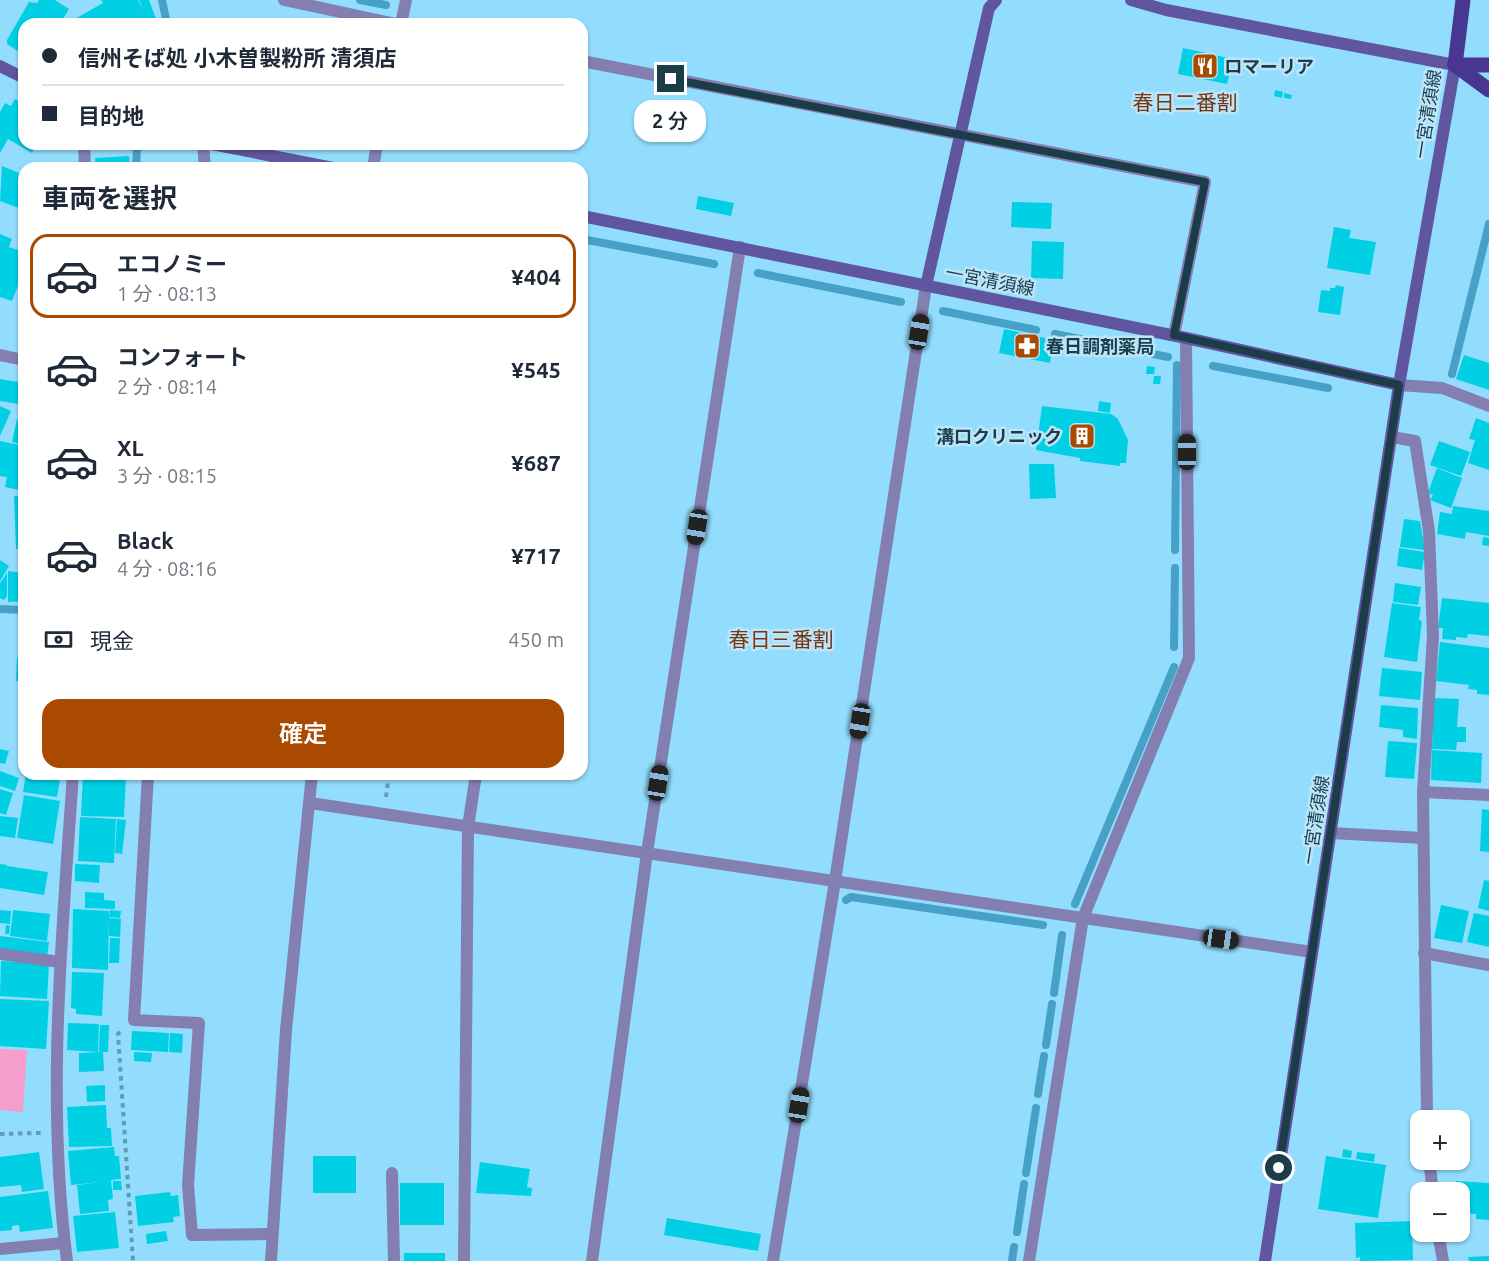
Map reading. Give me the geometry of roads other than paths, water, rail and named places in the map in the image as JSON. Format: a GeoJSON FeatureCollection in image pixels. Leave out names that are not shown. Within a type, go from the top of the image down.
{"type":"FeatureCollection","features":[{"type":"Feature","properties":{"kind":"main road","name":"一宮清須線"},"geometry":{"type":"LineString","coordinates":[[926,286],[989,8],[996,0]]}},
{"type":"Feature","properties":{"kind":"main road","name":"一宮清須線"},"geometry":{"type":"LineString","coordinates":[[1131,0],[1167,5],[1455,65],[1399,385],[1265,1261]]}},
{"type":"Feature","properties":{"kind":"main road"},"geometry":{"type":"LineString","coordinates":[[1455,65],[1463,0]]}},
{"type":"Feature","properties":{"kind":"main road"},"geometry":{"type":"LineString","coordinates":[[1455,65],[1489,64]]}},
{"type":"Feature","properties":{"kind":"main road"},"geometry":{"type":"LineString","coordinates":[[1455,65],[1489,90]]}},
{"type":"Feature","properties":{"kind":"main road"},"geometry":{"type":"LineString","coordinates":[[0,66],[18,75]]}},
{"type":"Feature","properties":{"kind":"main road"},"geometry":{"type":"LineString","coordinates":[[242,150],[303,162]]}},
{"type":"Feature","properties":{"kind":"main road","name":"一宮清須線"},"geometry":{"type":"LineString","coordinates":[[588,217],[1180,336],[1399,385]]}},
{"type":"Feature","properties":{"kind":"street"},"geometry":{"type":"LineString","coordinates":[[284,0],[370,18]]}},
{"type":"Feature","properties":{"kind":"street"},"geometry":{"type":"LineString","coordinates":[[401,18],[406,0]]}},
{"type":"Feature","properties":{"kind":"street"},"geometry":{"type":"LineString","coordinates":[[588,62],[1205,182],[1180,336],[1189,658],[1083,918],[1029,1261]]}},
{"type":"Feature","properties":{"kind":"street"},"geometry":{"type":"LineString","coordinates":[[592,1261],[647,853],[740,247]]}},
{"type":"Feature","properties":{"kind":"street"},"geometry":{"type":"LineString","coordinates":[[773,1261],[835,881],[926,286]]}},
{"type":"Feature","properties":{"kind":"street"},"geometry":{"type":"LineString","coordinates":[[0,355],[18,359]]}},
{"type":"Feature","properties":{"kind":"street"},"geometry":{"type":"LineString","coordinates":[[1399,385],[1442,388],[1489,405]]}},
{"type":"Feature","properties":{"kind":"street"},"geometry":{"type":"LineString","coordinates":[[1392,437],[1415,441],[1429,531],[1433,636],[1423,792],[1427,1110]]}},
{"type":"Feature","properties":{"kind":"street"},"geometry":{"type":"LineString","coordinates":[[67,1261],[56,1133],[60,962],[73,780]]}},
{"type":"Feature","properties":{"kind":"street"},"geometry":{"type":"LineString","coordinates":[[148,780],[134,1020],[199,1023],[188,1185],[192,1235],[271,1234]]}},
{"type":"Feature","properties":{"kind":"street"},"geometry":{"type":"LineString","coordinates":[[271,1261],[286,1030],[312,780]]}},
{"type":"Feature","properties":{"kind":"street"},"geometry":{"type":"LineString","coordinates":[[464,1261],[468,827],[475,780]]}},
{"type":"Feature","properties":{"kind":"street"},"geometry":{"type":"LineString","coordinates":[[1423,792],[1489,795]]}},
{"type":"Feature","properties":{"kind":"street"},"geometry":{"type":"LineString","coordinates":[[310,803],[1312,952]]}},
{"type":"Feature","properties":{"kind":"street"},"geometry":{"type":"LineString","coordinates":[[1331,833],[1423,838]]}},
{"type":"Feature","properties":{"kind":"street"},"geometry":{"type":"LineString","coordinates":[[1424,953],[1489,965]]}},
{"type":"Feature","properties":{"kind":"street"},"geometry":{"type":"LineString","coordinates":[[0,954],[60,962]]}},
{"type":"Feature","properties":{"kind":"street"},"geometry":{"type":"LineString","coordinates":[[392,1173],[394,1261]]}},
{"type":"Feature","properties":{"kind":"street"},"geometry":{"type":"LineString","coordinates":[[0,1249],[64,1242]]}},
{"type":"Feature","properties":{"kind":"street"},"geometry":{"type":"LineString","coordinates":[[1440,1242],[1443,1261]]}},
{"type":"Feature","properties":{"kind":"waterway"},"geometry":{"type":"LineString","coordinates":[[162,0],[166,18]]}},
{"type":"Feature","properties":{"kind":"waterway"},"geometry":{"type":"LineString","coordinates":[[360,0],[386,5]]}},
{"type":"Feature","properties":{"kind":"waterway"},"geometry":{"type":"LineString","coordinates":[[136,162],[137,150]]}},
{"type":"Feature","properties":{"kind":"waterway"},"geometry":{"type":"LineString","coordinates":[[1452,374],[1489,224]]}},
{"type":"Feature","properties":{"kind":"waterway"},"geometry":{"type":"LineString","coordinates":[[588,240],[714,264]]}},
{"type":"Feature","properties":{"kind":"waterway"},"geometry":{"type":"LineString","coordinates":[[758,273],[901,302]]}},
{"type":"Feature","properties":{"kind":"waterway"},"geometry":{"type":"LineString","coordinates":[[943,311],[1036,330]]}},
{"type":"Feature","properties":{"kind":"waterway"},"geometry":{"type":"LineString","coordinates":[[1055,334],[1119,347]]}},
{"type":"Feature","properties":{"kind":"waterway"},"geometry":{"type":"LineString","coordinates":[[1143,352],[1168,357]]}},
{"type":"Feature","properties":{"kind":"waterway"},"geometry":{"type":"LineString","coordinates":[[1175,550],[1177,365]]}},
{"type":"Feature","properties":{"kind":"waterway"},"geometry":{"type":"LineString","coordinates":[[1213,366],[1328,388]]}},
{"type":"Feature","properties":{"kind":"waterway"},"geometry":{"type":"LineString","coordinates":[[1174,647],[1175,568]]}},
{"type":"Feature","properties":{"kind":"waterway"},"geometry":{"type":"LineString","coordinates":[[0,609],[18,610]]}},
{"type":"Feature","properties":{"kind":"waterway"},"geometry":{"type":"LineString","coordinates":[[1075,904],[1174,667]]}},
{"type":"Feature","properties":{"kind":"waterway"},"geometry":{"type":"LineString","coordinates":[[846,900],[851,897],[1043,925]]}},
{"type":"Feature","properties":{"kind":"waterway"},"geometry":{"type":"LineString","coordinates":[[1054,993],[1062,935]]}},
{"type":"Feature","properties":{"kind":"waterway"},"geometry":{"type":"LineString","coordinates":[[1046,1045],[1052,1004]]}},
{"type":"Feature","properties":{"kind":"waterway"},"geometry":{"type":"LineString","coordinates":[[1038,1094],[1044,1056]]}},
{"type":"Feature","properties":{"kind":"waterway"},"geometry":{"type":"LineString","coordinates":[[1026,1173],[1036,1108]]}},
{"type":"Feature","properties":{"kind":"waterway"},"geometry":{"type":"LineString","coordinates":[[1017,1232],[1024,1184]]}},
{"type":"Feature","properties":{"kind":"waterway"},"geometry":{"type":"LineString","coordinates":[[1012,1261],[1014,1247]]}},
{"type":"Feature","properties":{"kind":"place","name":"ロマーリア"},"geometry":{"type":"Point","coordinates":[1205,66]}},
{"type":"Feature","properties":{"kind":"place","name":"春日調剤薬局"},"geometry":{"type":"Point","coordinates":[1027,346]}},
{"type":"Feature","properties":{"kind":"place","name":"溝口クリニック"},"geometry":{"type":"Point","coordinates":[1082,436]}},
{"type":"Feature","properties":{"kind":"district","name":"春日二番割"},"geometry":{"type":"Point","coordinates":[1185,102]}},
{"type":"Feature","properties":{"kind":"district","name":"春日三番割"},"geometry":{"type":"Point","coordinates":[781,639]}}]}
